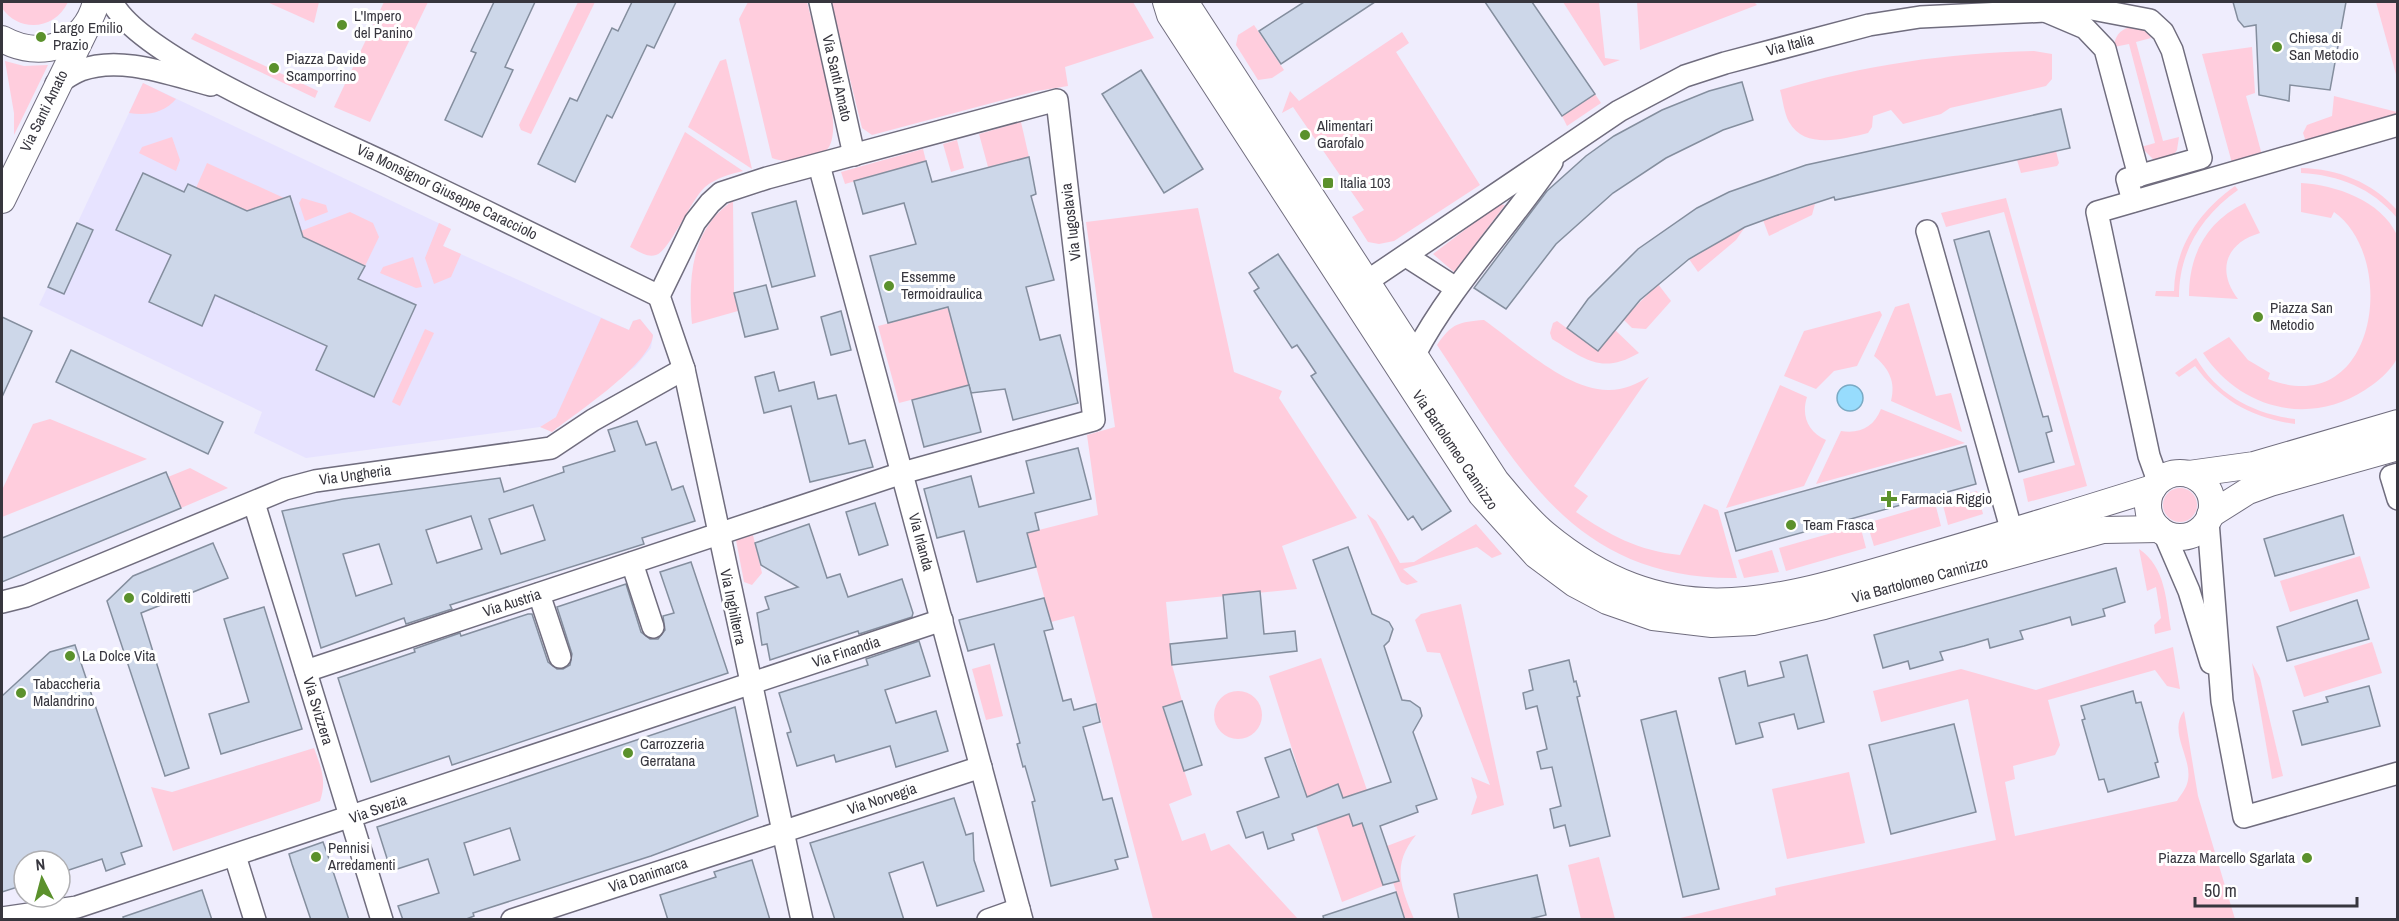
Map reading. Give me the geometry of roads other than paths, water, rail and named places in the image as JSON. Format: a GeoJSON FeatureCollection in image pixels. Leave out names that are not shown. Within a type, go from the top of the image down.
{"type":"FeatureCollection","features":[{"type":"Feature","properties":{"kind":"street","name":"Via Santi Amato"},"geometry":{"type":"LineString","coordinates":[[820,2],[854,155]]}},
{"type":"Feature","properties":{"kind":"street","name":"Via Bartolomeo Cannizzo"},"geometry":{"type":"LineString","coordinates":[[1166,2],[1170,15],[1481,494],[1536,555],[1575,584],[1607,601],[1653,617],[1712,624],[1753,622],[1824,606],[2103,530],[2161,531]]}},
{"type":"Feature","properties":{"kind":"street","name":"Via Bartolomeo Cannizzo"},"geometry":{"type":"LineString","coordinates":[[1185,2],[1496,481],[1543,533],[1582,562],[1614,579],[1649,592],[1708,602],[1760,600],[1825,586],[2012,532],[2155,485]]}},
{"type":"Feature","properties":{"kind":"street"},"geometry":{"type":"LineString","coordinates":[[61,51],[64,44],[78,35],[104,6],[155,45],[235,90]]}},
{"type":"Feature","properties":{"kind":"street"},"geometry":{"type":"LineString","coordinates":[[2045,6],[2085,28],[2105,49],[2139,176],[2127,179],[2133,201]]}},
{"type":"Feature","properties":{"kind":"street","name":"Via Italia"},"geometry":{"type":"LineString","coordinates":[[1366,282],[1619,111],[1657,89],[1725,63],[1869,25],[1931,16],[2045,6],[2076,6],[2150,20],[2163,32],[2172,50],[2201,158],[2139,176]]}},
{"type":"Feature","properties":{"kind":"street"},"geometry":{"type":"LineString","coordinates":[[2,39],[16,47],[61,51],[235,90]]}},
{"type":"Feature","properties":{"kind":"street","name":"Via Santi Amato"},"geometry":{"type":"LineString","coordinates":[[2,200],[56,85],[61,51]]}},
{"type":"Feature","properties":{"kind":"street"},"geometry":{"type":"LineString","coordinates":[[56,85],[80,70],[101,65],[117,65]]}},
{"type":"Feature","properties":{"kind":"street","name":"Via Monsignor Giuseppe Caracciolo"},"geometry":{"type":"LineString","coordinates":[[235,90],[659,296]]}},
{"type":"Feature","properties":{"kind":"street","name":"Via Iugoslavia"},"geometry":{"type":"LineString","coordinates":[[659,296],[695,222],[715,198],[736,187],[1057,100],[1094,420],[902,473],[718,535]]}},
{"type":"Feature","properties":{"kind":"street"},"geometry":{"type":"LineString","coordinates":[[2155,485],[2097,212],[2397,125]]}},
{"type":"Feature","properties":{"kind":"street"},"geometry":{"type":"LineString","coordinates":[[1415,354],[1433,321],[1456,288],[1533,191],[1559,152]]}},
{"type":"Feature","properties":{"kind":"street","name":"Via Irlanda"},"geometry":{"type":"LineString","coordinates":[[819,165],[1020,914]]}},
{"type":"Feature","properties":{"kind":"street"},"geometry":{"type":"LineString","coordinates":[[1928,231],[2012,532]]}},
{"type":"Feature","properties":{"kind":"street"},"geometry":{"type":"LineString","coordinates":[[1406,256],[1456,288]]}},
{"type":"Feature","properties":{"kind":"street","name":"Via Inghilterra"},"geometry":{"type":"LineString","coordinates":[[659,296],[684,369],[802,920]]}},
{"type":"Feature","properties":{"kind":"street","name":"Via Ungheria"},"geometry":{"type":"LineString","coordinates":[[26,596],[285,489],[315,481],[551,448],[593,420],[684,369]]}},
{"type":"Feature","properties":{"kind":"street"},"geometry":{"type":"LineString","coordinates":[[2222,701],[2189,591],[2161,531],[2149,514],[2149,496],[2155,485],[2168,475],[2254,465],[2397,423]]}},
{"type":"Feature","properties":{"kind":"street"},"geometry":{"type":"LineString","coordinates":[[2161,531],[2183,537],[2193,534],[2209,518],[2248,491],[2397,447]]}},
{"type":"Feature","properties":{"kind":"street"},"geometry":{"type":"LineString","coordinates":[[2189,474],[2206,486],[2211,495],[2209,518],[2222,701],[2244,817],[2397,773]]}},
{"type":"Feature","properties":{"kind":"street"},"geometry":{"type":"LineString","coordinates":[[2394,475],[2397,499]]}},
{"type":"Feature","properties":{"kind":"street","name":"Via Svizzera"},"geometry":{"type":"LineString","coordinates":[[254,503],[382,920]]}},
{"type":"Feature","properties":{"kind":"street","name":"Via Austria"},"geometry":{"type":"LineString","coordinates":[[306,671],[718,535]]}},
{"type":"Feature","properties":{"kind":"street"},"geometry":{"type":"LineString","coordinates":[[632,563],[653,627]]}},
{"type":"Feature","properties":{"kind":"street"},"geometry":{"type":"LineString","coordinates":[[538,594],[560,657]]}},
{"type":"Feature","properties":{"kind":"street"},"geometry":{"type":"LineString","coordinates":[[2,602],[26,596]]}},
{"type":"Feature","properties":{"kind":"street"},"geometry":{"type":"LineString","coordinates":[[2,615],[26,596]]}},
{"type":"Feature","properties":{"kind":"street","name":"Via Finandia"},"geometry":{"type":"LineString","coordinates":[[750,684],[942,620]]}},
{"type":"Feature","properties":{"kind":"street","name":"Via Svezia"},"geometry":{"type":"LineString","coordinates":[[2,918],[77,913],[235,856],[750,684]]}},
{"type":"Feature","properties":{"kind":"street","name":"Via Norvegia"},"geometry":{"type":"LineString","coordinates":[[783,831],[981,767]]}},
{"type":"Feature","properties":{"kind":"street","name":"Via Danimarca"},"geometry":{"type":"LineString","coordinates":[[512,920],[783,831]]}},
{"type":"Feature","properties":{"kind":"street"},"geometry":{"type":"LineString","coordinates":[[235,856],[255,920]]}},
{"type":"Feature","properties":{"kind":"street"},"geometry":{"type":"LineString","coordinates":[[988,920],[1020,914]]}},
{"type":"Feature","properties":{"kind":"water"},"geometry":{"type":"Polygon","coordinates":[[[1850,385],[1859,389],[1863,398],[1859,407],[1850,411],[1841,407],[1837,398],[1841,389],[1850,385]]]}},
{"type":"Feature","properties":{"kind":"place","name":"L'Impero del Panino"},"geometry":{"type":"Point","coordinates":[342,25]}},
{"type":"Feature","properties":{"kind":"place","name":"Largo Emilio Prazio"},"geometry":{"type":"Point","coordinates":[41,37]}},
{"type":"Feature","properties":{"kind":"place","name":"Chiesa di San Metodio"},"geometry":{"type":"Point","coordinates":[2277,47]}},
{"type":"Feature","properties":{"kind":"place","name":"Piazza Davide Scamporrino"},"geometry":{"type":"Point","coordinates":[274,68]}},
{"type":"Feature","properties":{"kind":"place","name":"Alimentari Garofalo"},"geometry":{"type":"Point","coordinates":[1305,135]}},
{"type":"Feature","properties":{"kind":"place","name":"Italia 103"},"geometry":{"type":"Point","coordinates":[1328,183]}},
{"type":"Feature","properties":{"kind":"place","name":"Essemme Termoidraulica"},"geometry":{"type":"Point","coordinates":[889,286]}},
{"type":"Feature","properties":{"kind":"place","name":"Piazza San Metodio"},"geometry":{"type":"Point","coordinates":[2258,317]}},
{"type":"Feature","properties":{"kind":"place","name":"Farmacia Riggio"},"geometry":{"type":"Point","coordinates":[1889,499]}},
{"type":"Feature","properties":{"kind":"place","name":"Team Frasca"},"geometry":{"type":"Point","coordinates":[1791,525]}},
{"type":"Feature","properties":{"kind":"place","name":"Coldiretti"},"geometry":{"type":"Point","coordinates":[129,598]}},
{"type":"Feature","properties":{"kind":"place","name":"La Dolce Vita"},"geometry":{"type":"Point","coordinates":[70,656]}},
{"type":"Feature","properties":{"kind":"place","name":"Tabaccheria Malandrino"},"geometry":{"type":"Point","coordinates":[21,693]}},
{"type":"Feature","properties":{"kind":"place","name":"Carrozzeria Gerratana"},"geometry":{"type":"Point","coordinates":[628,753]}},
{"type":"Feature","properties":{"kind":"place","name":"Pennisi Arredamenti"},"geometry":{"type":"Point","coordinates":[316,857]}},
{"type":"Feature","properties":{"kind":"place","name":"Piazza Marcello Sgarlata"},"geometry":{"type":"Point","coordinates":[2307,858]}}]}
